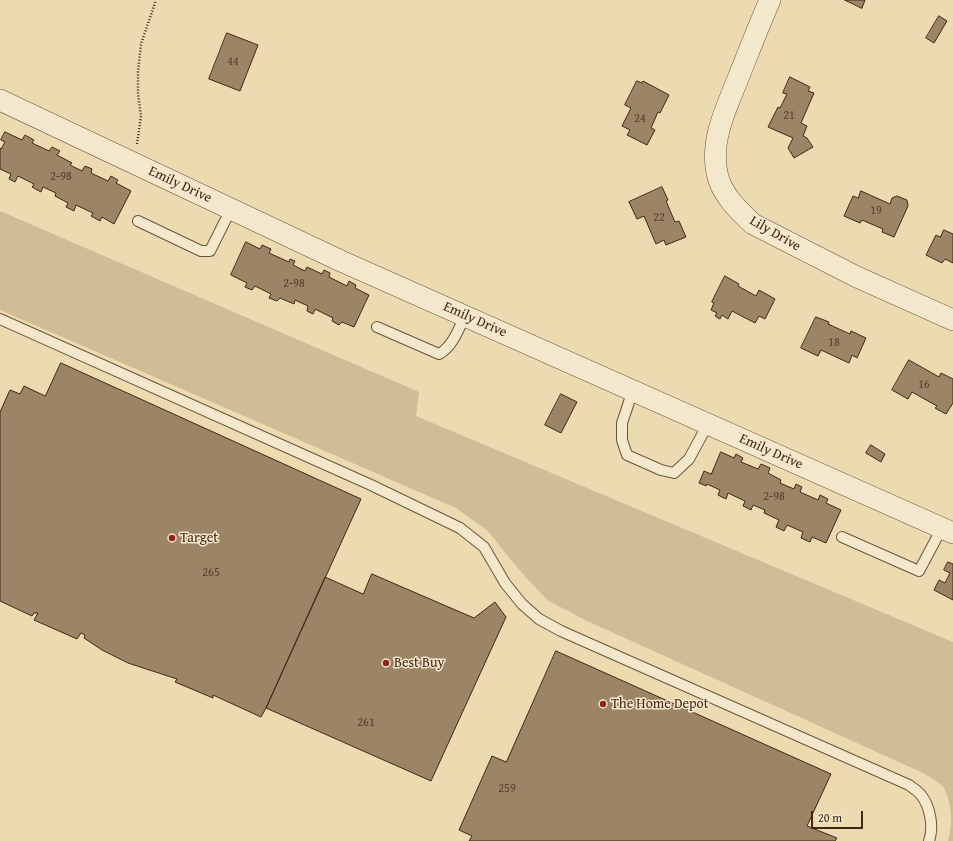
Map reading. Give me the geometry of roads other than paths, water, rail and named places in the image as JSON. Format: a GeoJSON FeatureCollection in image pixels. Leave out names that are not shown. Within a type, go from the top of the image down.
{"type":"FeatureCollection","features":[{"type":"Feature","properties":{"kind":"street","name":"Lily Drive"},"geometry":{"type":"LineString","coordinates":[[770,0],[722,119],[716,146],[717,173],[726,196],[753,224],[857,277],[953,320]]}},
{"type":"Feature","properties":{"kind":"street","name":"Emily Drive"},"geometry":{"type":"LineString","coordinates":[[0,100],[341,261],[948,530]]}},
{"type":"Feature","properties":{"kind":"lane"},"geometry":{"type":"LineString","coordinates":[[138,221],[201,251],[210,250],[231,209]]}},
{"type":"Feature","properties":{"kind":"lane"},"geometry":{"type":"LineString","coordinates":[[377,327],[439,354],[446,350],[453,341],[465,316]]}},
{"type":"Feature","properties":{"kind":"lane"},"geometry":{"type":"LineString","coordinates":[[0,319],[371,485],[460,528],[484,547],[506,583],[522,604],[539,619],[561,631],[909,785],[921,795],[929,808],[931,824],[929,841]]}},
{"type":"Feature","properties":{"kind":"lane"},"geometry":{"type":"LineString","coordinates":[[633,390],[622,423],[622,440],[627,454],[661,470],[674,473],[689,459],[708,424]]}},
{"type":"Feature","properties":{"kind":"lane"},"geometry":{"type":"LineString","coordinates":[[842,537],[919,571],[948,530]]}},
{"type":"Feature","properties":{"kind":"place","name":"Target"},"geometry":{"type":"Point","coordinates":[172,538]}},
{"type":"Feature","properties":{"kind":"place","name":"Best Buy"},"geometry":{"type":"Point","coordinates":[386,663]}},
{"type":"Feature","properties":{"kind":"place","name":"The Home Depot"},"geometry":{"type":"Point","coordinates":[603,704]}}]}
